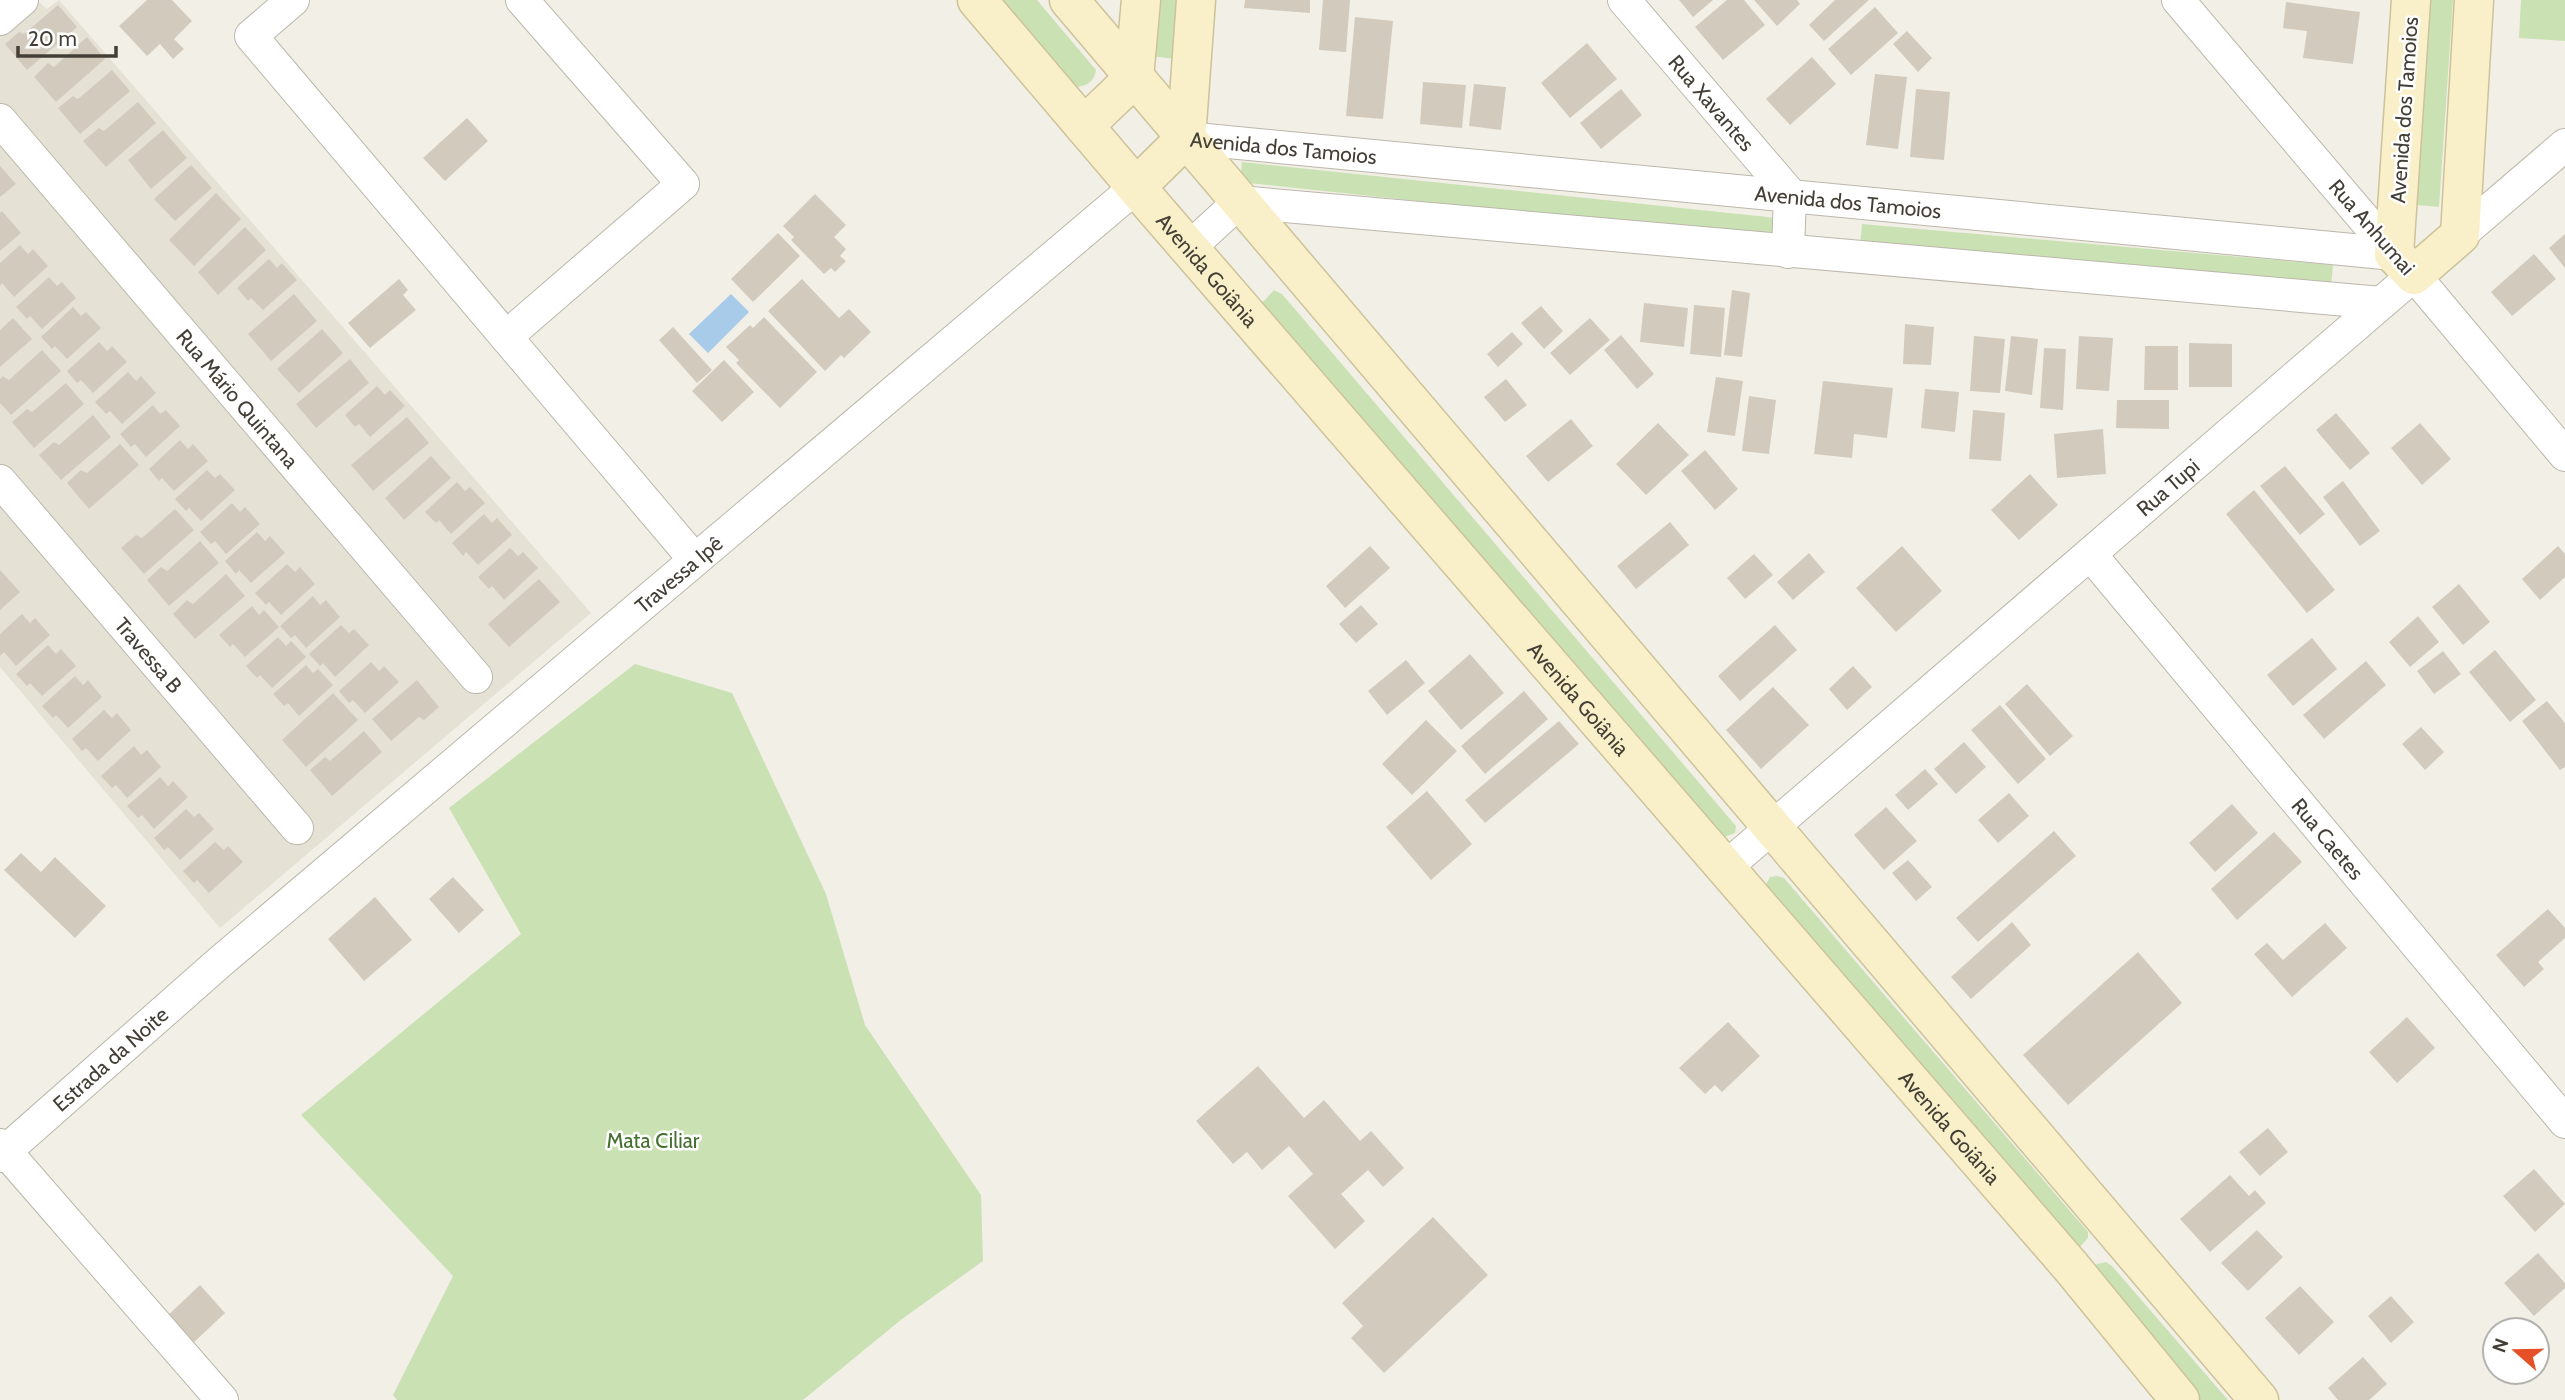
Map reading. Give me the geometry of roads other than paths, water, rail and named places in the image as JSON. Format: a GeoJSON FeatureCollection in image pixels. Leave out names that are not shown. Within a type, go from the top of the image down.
{"type":"FeatureCollection","features":[{"type":"Feature","properties":{"kind":"street"},"geometry":{"type":"LineString","coordinates":[[0,19],[22,0]]}},
{"type":"Feature","properties":{"kind":"street"},"geometry":{"type":"LineString","coordinates":[[293,0],[251,36],[695,560]]}},
{"type":"Feature","properties":{"kind":"street"},"geometry":{"type":"LineString","coordinates":[[506,337],[683,184],[522,0]]}},
{"type":"Feature","properties":{"kind":"street","name":"Avenida Goiânia"},"geometry":{"type":"LineString","coordinates":[[977,0],[2072,1268],[2179,1400]]}},
{"type":"Feature","properties":{"kind":"street"},"geometry":{"type":"LineString","coordinates":[[1069,0],[2259,1400]]}},
{"type":"Feature","properties":{"kind":"street"},"geometry":{"type":"LineString","coordinates":[[1084,126],[1134,78],[1141,0]]}},
{"type":"Feature","properties":{"kind":"street","name":"Avenida dos Tamoios"},"geometry":{"type":"LineString","coordinates":[[1196,0],[1186,138],[1790,194],[2404,264],[2412,0]]}},
{"type":"Feature","properties":{"kind":"street","name":"Rua Xavantes"},"geometry":{"type":"LineString","coordinates":[[1624,0],[1790,194]]}},
{"type":"Feature","properties":{"kind":"street","name":"Rua Anhumai"},"geometry":{"type":"LineString","coordinates":[[2178,0],[2565,455]]}},
{"type":"Feature","properties":{"kind":"street"},"geometry":{"type":"LineString","coordinates":[[2460,236],[2474,0]]}},
{"type":"Feature","properties":{"kind":"street","name":"Rua Mário Quintana"},"geometry":{"type":"LineString","coordinates":[[0,120],[476,677]]}},
{"type":"Feature","properties":{"kind":"street"},"geometry":{"type":"LineString","coordinates":[[1136,187],[1186,138]]}},
{"type":"Feature","properties":{"kind":"street","name":"Rua Tupi"},"geometry":{"type":"LineString","coordinates":[[1725,868],[2381,303],[2404,264],[2460,236],[2565,145]]}},
{"type":"Feature","properties":{"kind":"street","name":"Travessa Ipê"},"geometry":{"type":"LineString","coordinates":[[221,961],[1136,187]]}},
{"type":"Feature","properties":{"kind":"street"},"geometry":{"type":"LineString","coordinates":[[1788,252],[1790,194]]}},
{"type":"Feature","properties":{"kind":"street"},"geometry":{"type":"LineString","coordinates":[[1189,248],[1239,202],[2381,303]]}},
{"type":"Feature","properties":{"kind":"street","name":"Travessa B"},"geometry":{"type":"LineString","coordinates":[[0,481],[297,828]]}},
{"type":"Feature","properties":{"kind":"street","name":"Rua Caetes"},"geometry":{"type":"LineString","coordinates":[[2090,554],[2565,1122]]}},
{"type":"Feature","properties":{"kind":"street","name":"Estrada da Noite"},"geometry":{"type":"LineString","coordinates":[[2,1151],[221,961]]}},
{"type":"Feature","properties":{"kind":"street"},"geometry":{"type":"LineString","coordinates":[[2,1151],[222,1400]]}},
{"type":"Feature","properties":{"kind":"street"},"geometry":{"type":"LineString","coordinates":[[2072,1268],[2116,1232]]}},
{"type":"Feature","properties":{"kind":"water"},"geometry":{"type":"Polygon","coordinates":[[[731,294],[749,312],[708,353],[689,334],[731,294]]]}},
{"type":"Feature","properties":{"kind":"park label","name":"Mata Ciliar"},"geometry":{"type":"Point","coordinates":[653,1140]}}]}
